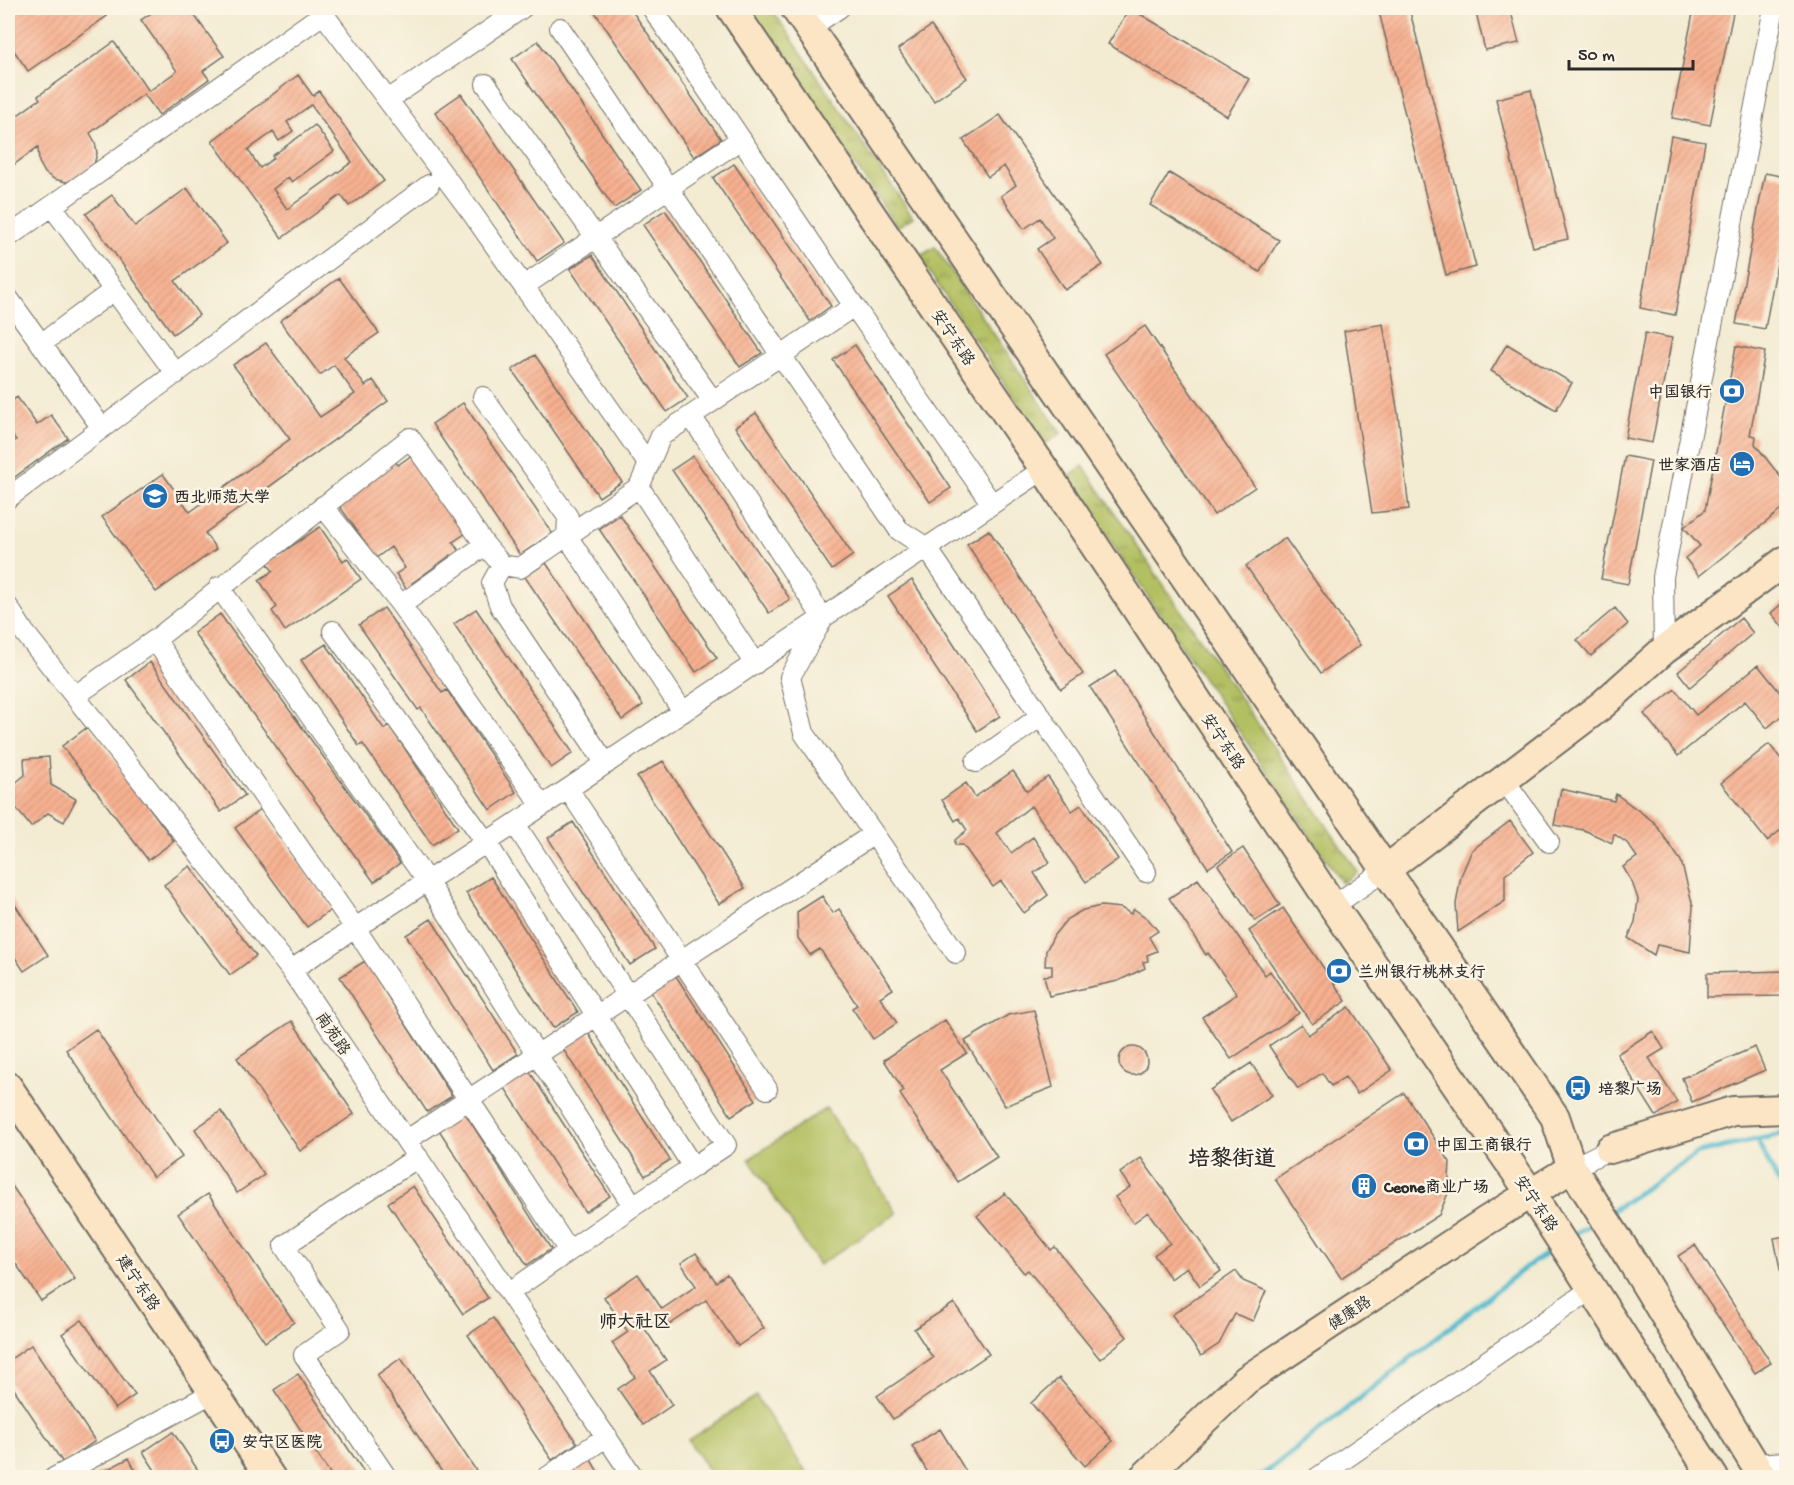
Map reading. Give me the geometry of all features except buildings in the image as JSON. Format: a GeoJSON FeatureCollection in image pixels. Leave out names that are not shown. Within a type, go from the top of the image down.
{"type":"FeatureCollection","features":[{"type":"Feature","properties":{"kind":"main road","name":"安宁东路"},"geometry":{"type":"LineString","coordinates":[[730,8],[1044,469],[1333,906],[1531,1194],[1714,1478]]}},
{"type":"Feature","properties":{"kind":"main road"},"geometry":{"type":"LineString","coordinates":[[802,18],[1384,871],[1467,975],[1554,1117],[1572,1168],[1759,1471]]}},
{"type":"Feature","properties":{"kind":"main road"},"geometry":{"type":"LineString","coordinates":[[1384,871],[1602,705],[1664,650],[1786,560]]}},
{"type":"Feature","properties":{"kind":"main road","name":"建宁东路"},"geometry":{"type":"LineString","coordinates":[[8,1087],[271,1478]]}},
{"type":"Feature","properties":{"kind":"main road"},"geometry":{"type":"LineString","coordinates":[[1610,1149],[1733,1111],[1786,1109]]}},
{"type":"Feature","properties":{"kind":"main road","name":"健康路"},"geometry":{"type":"LineString","coordinates":[[1143,1478],[1246,1380],[1572,1168]]}},
{"type":"Feature","properties":{"kind":"street"},"geometry":{"type":"LineString","coordinates":[[388,100],[522,8]]}},
{"type":"Feature","properties":{"kind":"street"},"geometry":{"type":"LineString","coordinates":[[652,8],[854,306],[992,504]]}},
{"type":"Feature","properties":{"kind":"street"},"geometry":{"type":"LineString","coordinates":[[802,18],[839,8]]}},
{"type":"Feature","properties":{"kind":"street"},"geometry":{"type":"LineString","coordinates":[[1664,650],[1663,577],[1774,8]]}},
{"type":"Feature","properties":{"kind":"street"},"geometry":{"type":"LineString","coordinates":[[8,237],[321,11],[524,286],[649,465]]}},
{"type":"Feature","properties":{"kind":"street"},"geometry":{"type":"LineString","coordinates":[[560,28],[899,530],[927,548],[1146,872]]}},
{"type":"Feature","properties":{"kind":"street"},"geometry":{"type":"LineString","coordinates":[[486,84],[713,401]]}},
{"type":"Feature","properties":{"kind":"street"},"geometry":{"type":"LineString","coordinates":[[524,286],[741,139]]}},
{"type":"Feature","properties":{"kind":"street"},"geometry":{"type":"LineString","coordinates":[[8,498],[429,185]]}},
{"type":"Feature","properties":{"kind":"street"},"geometry":{"type":"LineString","coordinates":[[52,206],[176,374]]}},
{"type":"Feature","properties":{"kind":"street"},"geometry":{"type":"LineString","coordinates":[[41,344],[114,290]]}},
{"type":"Feature","properties":{"kind":"street"},"geometry":{"type":"LineString","coordinates":[[8,297],[102,428]]}},
{"type":"Feature","properties":{"kind":"street"},"geometry":{"type":"LineString","coordinates":[[75,696],[155,640],[219,587],[410,438],[485,545],[502,565],[520,568],[639,487],[661,436],[854,306]]}},
{"type":"Feature","properties":{"kind":"street"},"geometry":{"type":"LineString","coordinates":[[483,397],[568,517],[567,536],[683,712]]}},
{"type":"Feature","properties":{"kind":"street"},"geometry":{"type":"LineString","coordinates":[[691,416],[823,618]]}},
{"type":"Feature","properties":{"kind":"street"},"geometry":{"type":"LineString","coordinates":[[291,970],[606,764],[1044,469]]}},
{"type":"Feature","properties":{"kind":"street"},"geometry":{"type":"LineString","coordinates":[[639,487],[754,664]]}},
{"type":"Feature","properties":{"kind":"street"},"geometry":{"type":"LineString","coordinates":[[323,506],[401,605],[542,806]]}},
{"type":"Feature","properties":{"kind":"street"},"geometry":{"type":"LineString","coordinates":[[401,605],[485,545]]}},
{"type":"Feature","properties":{"kind":"street"},"geometry":{"type":"LineString","coordinates":[[502,565],[492,583],[500,606],[606,764]]}},
{"type":"Feature","properties":{"kind":"street"},"geometry":{"type":"LineString","coordinates":[[219,587],[427,881],[633,1206]]}},
{"type":"Feature","properties":{"kind":"street","name":"南苑路"},"geometry":{"type":"LineString","coordinates":[[8,607],[75,696],[291,970],[634,1478]]}},
{"type":"Feature","properties":{"kind":"street"},"geometry":{"type":"LineString","coordinates":[[823,618],[790,677],[804,733],[956,953]]}},
{"type":"Feature","properties":{"kind":"street"},"geometry":{"type":"LineString","coordinates":[[333,631],[486,842],[693,1167]]}},
{"type":"Feature","properties":{"kind":"street"},"geometry":{"type":"LineString","coordinates":[[155,640],[355,928],[569,1251]]}},
{"type":"Feature","properties":{"kind":"street"},"geometry":{"type":"LineString","coordinates":[[976,762],[1041,716]]}},
{"type":"Feature","properties":{"kind":"street"},"geometry":{"type":"LineString","coordinates":[[1504,780],[1549,842]]}},
{"type":"Feature","properties":{"kind":"street"},"geometry":{"type":"LineString","coordinates":[[568,789],[767,1089]]}},
{"type":"Feature","properties":{"kind":"street"},"geometry":{"type":"LineString","coordinates":[[510,1292],[633,1206],[726,1145],[515,824]]}},
{"type":"Feature","properties":{"kind":"street"},"geometry":{"type":"LineString","coordinates":[[407,1140],[874,834]]}},
{"type":"Feature","properties":{"kind":"street"},"geometry":{"type":"LineString","coordinates":[[1333,906],[1384,871]]}},
{"type":"Feature","properties":{"kind":"street"},"geometry":{"type":"LineString","coordinates":[[1572,1168],[1610,1149]]}},
{"type":"Feature","properties":{"kind":"street"},"geometry":{"type":"LineString","coordinates":[[387,1478],[304,1355],[340,1330],[284,1246],[418,1157]]}},
{"type":"Feature","properties":{"kind":"street"},"geometry":{"type":"LineString","coordinates":[[1317,1478],[1593,1288]]}},
{"type":"Feature","properties":{"kind":"street"},"geometry":{"type":"LineString","coordinates":[[54,1478],[214,1392]]}},
{"type":"Feature","properties":{"kind":"street"},"geometry":{"type":"LineString","coordinates":[[546,1478],[607,1436]]}},
{"type":"Feature","properties":{"kind":"street"},"geometry":{"type":"LineString","coordinates":[[1759,1471],[1786,1462]]}},
{"type":"Feature","properties":{"kind":"green space"},"geometry":{"type":"Polygon","coordinates":[[[749,8],[771,8],[913,217],[897,227],[749,8]]]}},
{"type":"Feature","properties":{"kind":"green space"},"geometry":{"type":"Polygon","coordinates":[[[935,247],[1061,433],[1045,444],[919,257],[935,247]]]}},
{"type":"Feature","properties":{"kind":"green space"},"geometry":{"type":"Polygon","coordinates":[[[1083,466],[1358,872],[1342,883],[1067,477],[1083,466]]]}},
{"type":"Feature","properties":{"kind":"green space"},"geometry":{"type":"Polygon","coordinates":[[[826,1108],[897,1213],[819,1265],[749,1159],[826,1108]]]}},
{"type":"Feature","properties":{"kind":"green space"},"geometry":{"type":"Polygon","coordinates":[[[756,1396],[809,1477],[713,1477],[688,1440],[756,1396]]]}},
{"type":"Feature","properties":{"kind":"waterway"},"geometry":{"type":"LineString","coordinates":[[1610,1212],[1698,1153],[1786,1133]]}},
{"type":"Feature","properties":{"kind":"waterway"},"geometry":{"type":"LineString","coordinates":[[1757,1140],[1786,1197]]}},
{"type":"Feature","properties":{"kind":"waterway"},"geometry":{"type":"LineString","coordinates":[[1570,1238],[1597,1220]]}},
{"type":"Feature","properties":{"kind":"waterway"},"geometry":{"type":"LineString","coordinates":[[1259,1478],[1526,1267],[1555,1248]]}},
{"type":"Feature","properties":{"kind":"place","name":"中国银行"},"geometry":{"type":"Point","coordinates":[1732,391]}},
{"type":"Feature","properties":{"kind":"place","name":"世家酒店"},"geometry":{"type":"Point","coordinates":[1742,464]}},
{"type":"Feature","properties":{"kind":"place","name":"西北师范大学"},"geometry":{"type":"Point","coordinates":[155,496]}},
{"type":"Feature","properties":{"kind":"place","name":"兰州银行桃林支行"},"geometry":{"type":"Point","coordinates":[1339,971]}},
{"type":"Feature","properties":{"kind":"place","name":"培黎广场"},"geometry":{"type":"Point","coordinates":[1578,1088]}},
{"type":"Feature","properties":{"kind":"place","name":"中国工商银行"},"geometry":{"type":"Point","coordinates":[1416,1144]}},
{"type":"Feature","properties":{"kind":"place","name":"Ceone商业广场"},"geometry":{"type":"Point","coordinates":[1364,1186]}},
{"type":"Feature","properties":{"kind":"place","name":"安宁区医院"},"geometry":{"type":"Point","coordinates":[222,1441]}},
{"type":"Feature","properties":{"kind":"district","name":"培黎街道"},"geometry":{"type":"Point","coordinates":[1232,1157]}},
{"type":"Feature","properties":{"kind":"district","name":"师大社区"},"geometry":{"type":"Point","coordinates":[635,1321]}}]}
